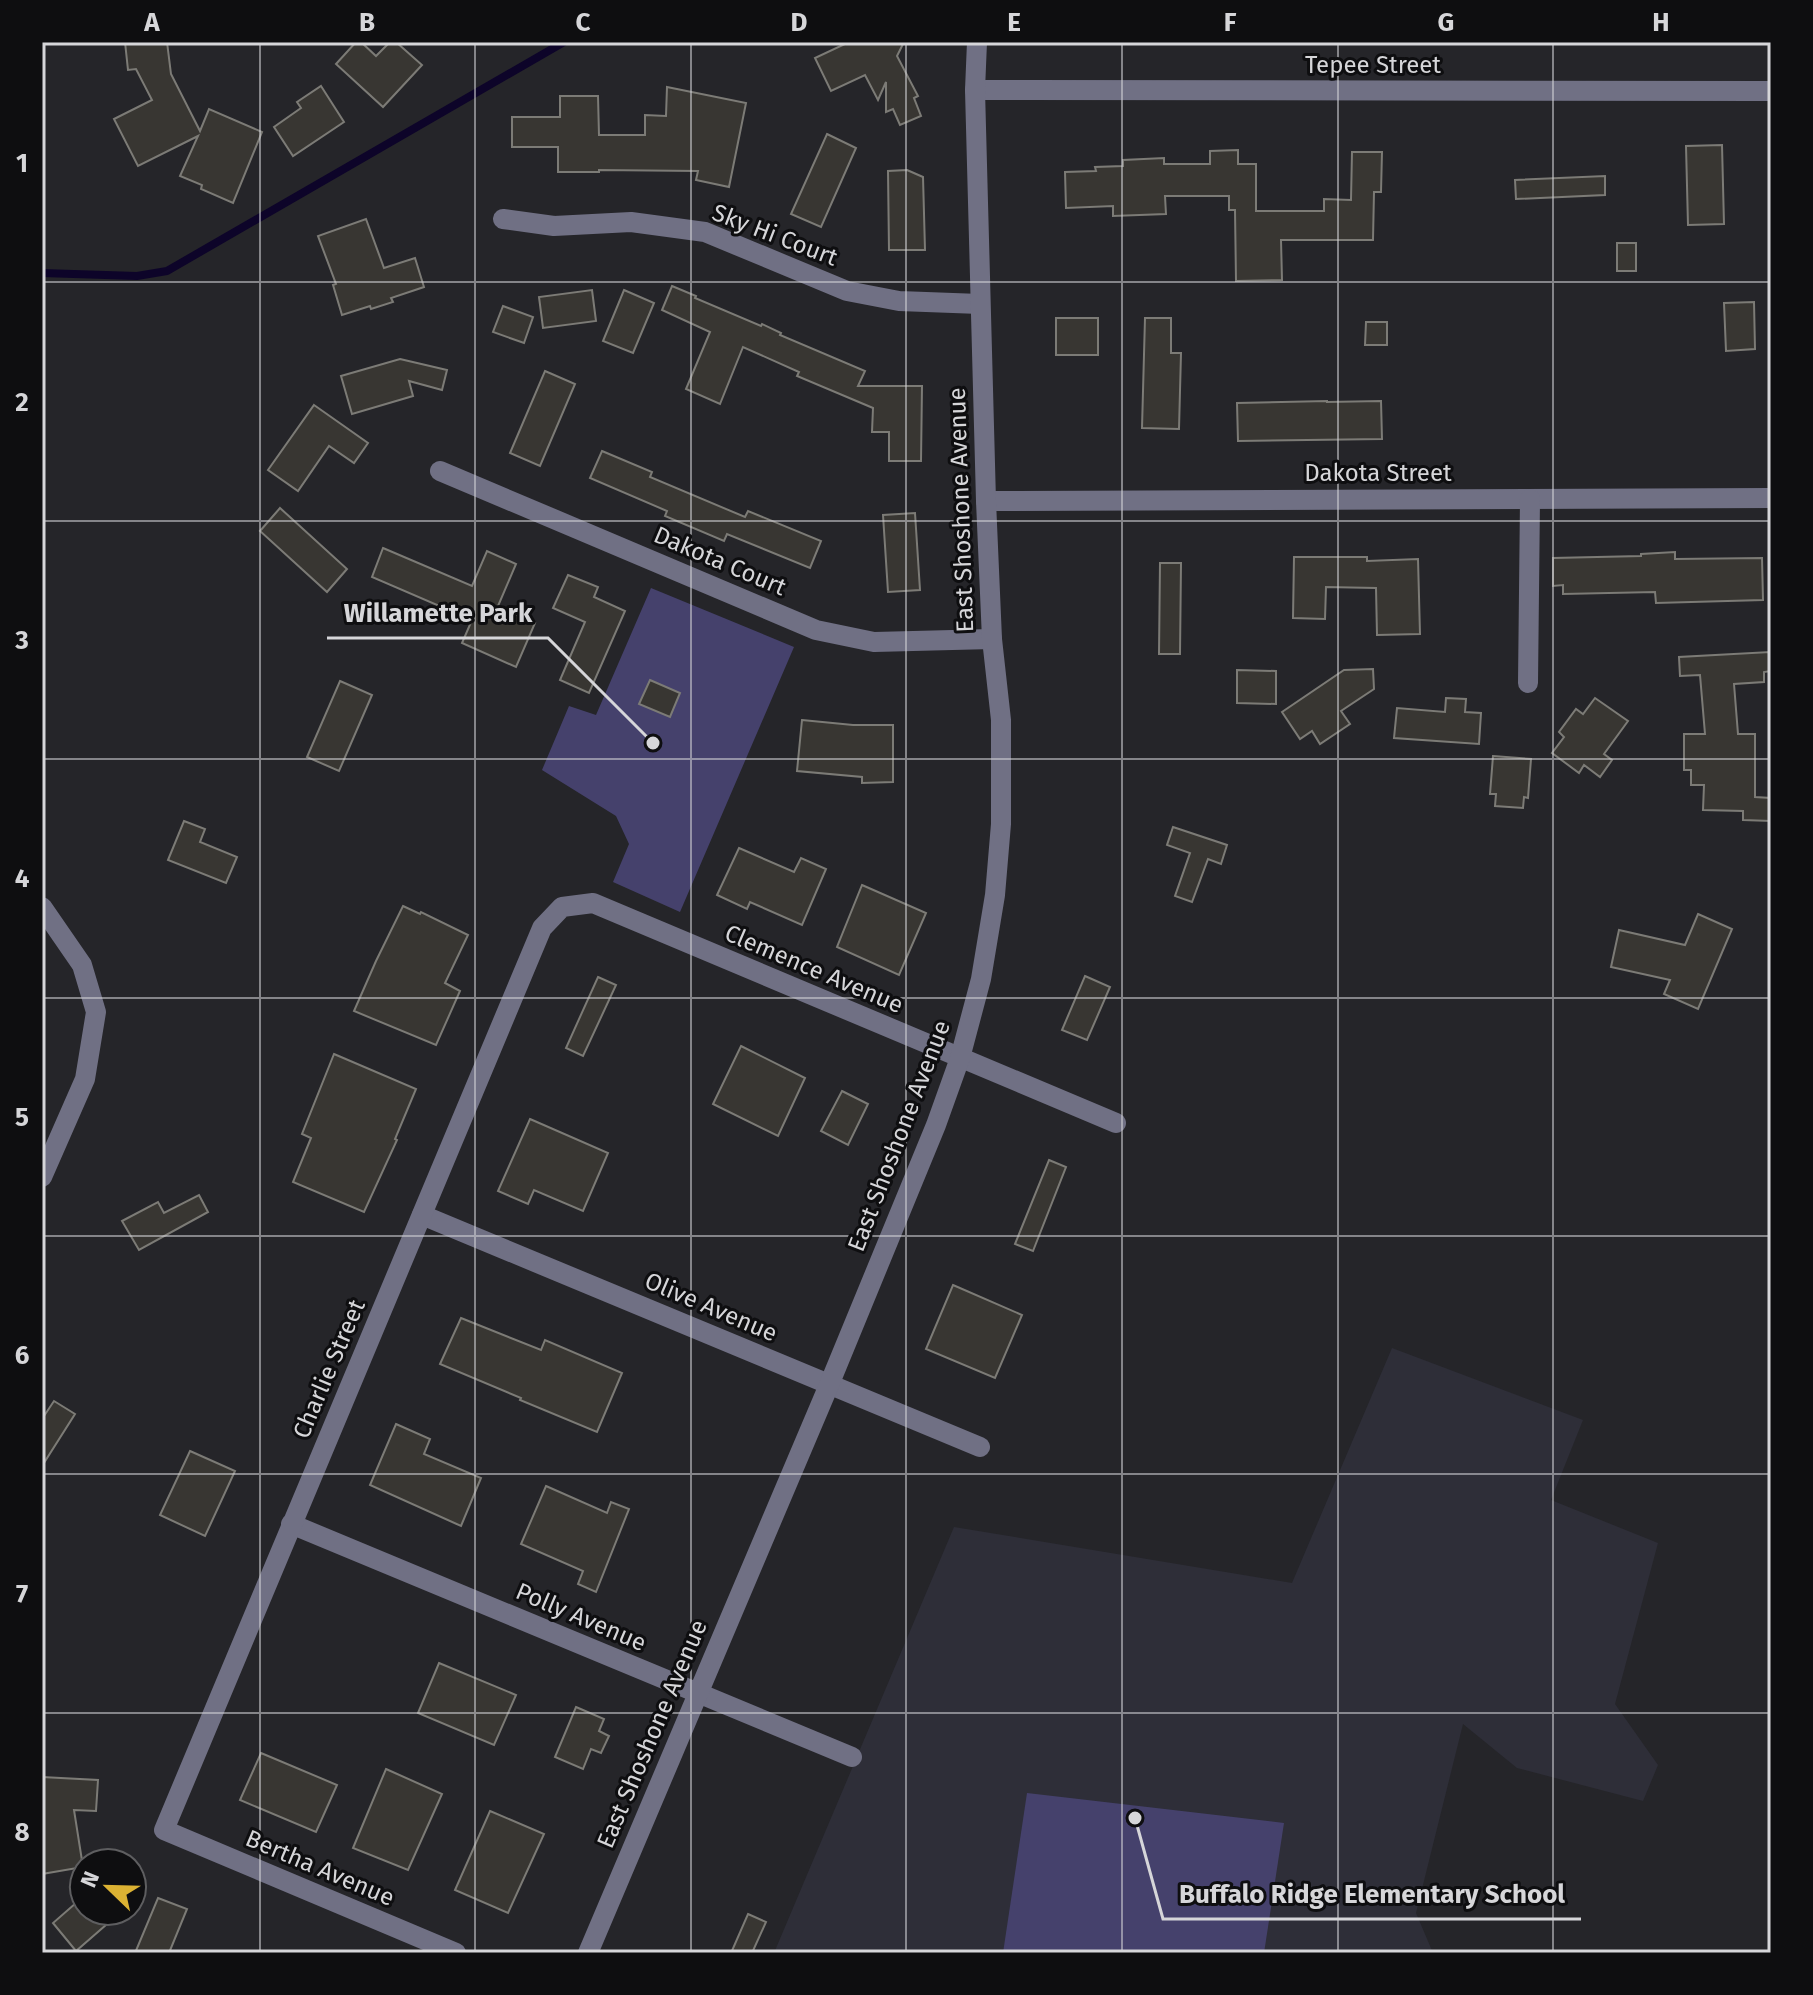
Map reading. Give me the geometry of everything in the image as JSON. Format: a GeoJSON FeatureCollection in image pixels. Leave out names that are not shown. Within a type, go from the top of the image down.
{"type":"FeatureCollection","features":[{"type":"Feature","properties":{"kind":"street","name":"East Shoshone Avenue"},"geometry":{"type":"LineString","coordinates":[[588,1953],[936,1125],[960,1058],[981,979],[995,895],[1001,824],[1001,720],[992,639],[986,501],[975,90],[977,42]]}},
{"type":"Feature","properties":{"kind":"street","name":"Tepee Street"},"geometry":{"type":"LineString","coordinates":[[975,90],[1771,91]]}},
{"type":"Feature","properties":{"kind":"street","name":"Sky Hi Court"},"geometry":{"type":"LineString","coordinates":[[503,219],[554,226],[631,222],[705,232],[847,291],[899,301],[980,304]]}},
{"type":"Feature","properties":{"kind":"street","name":"Dakota Court"},"geometry":{"type":"LineString","coordinates":[[440,471],[816,630],[874,642],[992,639]]}},
{"type":"Feature","properties":{"kind":"street","name":"Dakota Street"},"geometry":{"type":"LineString","coordinates":[[986,501],[1771,498]]}},
{"type":"Feature","properties":{"kind":"street"},"geometry":{"type":"LineString","coordinates":[[1528,683],[1530,499]]}},
{"type":"Feature","properties":{"kind":"street","name":"Clemence Avenue"},"geometry":{"type":"LineString","coordinates":[[542,928],[562,907],[593,903],[1116,1123]]}},
{"type":"Feature","properties":{"kind":"street"},"geometry":{"type":"LineString","coordinates":[[42,907],[82,965],[96,1012],[85,1079],[42,1177]]}},
{"type":"Feature","properties":{"kind":"street","name":"Charlie Street"},"geometry":{"type":"LineString","coordinates":[[164,1830],[542,928]]}},
{"type":"Feature","properties":{"kind":"street","name":"Olive Avenue"},"geometry":{"type":"LineString","coordinates":[[422,1215],[980,1447]]}},
{"type":"Feature","properties":{"kind":"street","name":"Polly Avenue"},"geometry":{"type":"LineString","coordinates":[[291,1524],[852,1757]]}},
{"type":"Feature","properties":{"kind":"street","name":"Bertha Avenue"},"geometry":{"type":"LineString","coordinates":[[164,1830],[456,1953]]}},
{"type":"Feature","properties":{"kind":"shaded area"},"geometry":{"type":"Polygon","coordinates":[[[651,588],[794,647],[680,912],[613,882],[629,844],[616,816],[542,770],[569,706],[596,715],[651,588]]]}},
{"type":"Feature","properties":{"kind":"shaded area"},"geometry":{"type":"Polygon","coordinates":[[[1392,1348],[1583,1420],[1551,1500],[1658,1543],[1615,1704],[1658,1765],[1643,1801],[1517,1768],[1463,1724],[1416,1913],[1433,1953],[774,1953],[954,1527],[1292,1583],[1392,1348]]]}},
{"type":"Feature","properties":{"kind":"shaded area"},"geometry":{"type":"Polygon","coordinates":[[[1027,1793],[1284,1823],[1264,1953],[1003,1953],[1027,1793]]]}},
{"type":"Feature","properties":{"kind":"building"},"geometry":{"type":"Polygon","coordinates":[[[125,42],[167,42],[171,74],[200,131],[209,109],[262,132],[233,203],[180,176],[198,136],[138,166],[114,119],[152,100],[136,69],[128,70],[125,42]]]}},
{"type":"Feature","properties":{"kind":"building"},"geometry":{"type":"Polygon","coordinates":[[[356,42],[361,42],[376,56],[390,42],[396,42],[422,65],[383,107],[336,64],[356,42]]]}},
{"type":"Feature","properties":{"kind":"building"},"geometry":{"type":"Polygon","coordinates":[[[849,42],[904,42],[897,56],[918,96],[914,98],[921,116],[900,125],[893,109],[886,112],[886,82],[878,100],[865,75],[831,91],[815,58],[849,42]]]}},
{"type":"Feature","properties":{"kind":"building"},"geometry":{"type":"Polygon","coordinates":[[[321,86],[344,122],[293,156],[274,127],[301,108],[297,102],[321,86]]]}},
{"type":"Feature","properties":{"kind":"building"},"geometry":{"type":"Polygon","coordinates":[[[667,87],[746,103],[729,187],[696,180],[698,171],[558,172],[558,147],[512,147],[512,117],[560,117],[560,96],[598,96],[599,135],[645,135],[645,115],[666,116],[667,87]]]}},
{"type":"Feature","properties":{"kind":"building"},"geometry":{"type":"Polygon","coordinates":[[[827,134],[856,148],[821,227],[791,214],[827,134]]]}},
{"type":"Feature","properties":{"kind":"building"},"geometry":{"type":"Polygon","coordinates":[[[1722,145],[1724,224],[1688,225],[1686,146],[1722,145]]]}},
{"type":"Feature","properties":{"kind":"building"},"geometry":{"type":"Polygon","coordinates":[[[1238,150],[1238,164],[1256,164],[1256,211],[1324,211],[1324,199],[1351,200],[1352,152],[1382,152],[1381,192],[1374,192],[1373,240],[1281,240],[1282,280],[1236,281],[1235,210],[1229,210],[1229,196],[1165,196],[1166,214],[1113,216],[1113,206],[1066,208],[1065,172],[1123,166],[1123,160],[1164,158],[1164,164],[1210,164],[1210,151],[1238,150]]]}},
{"type":"Feature","properties":{"kind":"building"},"geometry":{"type":"Polygon","coordinates":[[[907,170],[923,177],[925,250],[889,250],[888,171],[907,170]]]}},
{"type":"Feature","properties":{"kind":"building"},"geometry":{"type":"Polygon","coordinates":[[[1605,176],[1605,195],[1516,199],[1515,180],[1605,176]]]}},
{"type":"Feature","properties":{"kind":"building"},"geometry":{"type":"Polygon","coordinates":[[[366,219],[384,268],[415,258],[424,287],[391,298],[393,302],[342,315],[333,285],[336,284],[318,236],[366,219]]]}},
{"type":"Feature","properties":{"kind":"building"},"geometry":{"type":"Polygon","coordinates":[[[1617,243],[1636,243],[1636,271],[1617,271],[1617,243]]]}},
{"type":"Feature","properties":{"kind":"building"},"geometry":{"type":"Polygon","coordinates":[[[672,286],[865,371],[858,386],[922,386],[921,461],[889,461],[889,432],[872,432],[873,408],[797,376],[799,372],[743,347],[720,404],[686,389],[710,332],[662,310],[672,286]]]}},
{"type":"Feature","properties":{"kind":"building"},"geometry":{"type":"Polygon","coordinates":[[[592,290],[596,321],[543,328],[539,297],[592,290]]]}},
{"type":"Feature","properties":{"kind":"building"},"geometry":{"type":"Polygon","coordinates":[[[624,290],[654,303],[633,353],[603,341],[624,290]]]}},
{"type":"Feature","properties":{"kind":"building"},"geometry":{"type":"Polygon","coordinates":[[[1754,302],[1755,349],[1726,351],[1724,303],[1754,302]]]}},
{"type":"Feature","properties":{"kind":"building"},"geometry":{"type":"Polygon","coordinates":[[[503,306],[533,317],[524,343],[493,332],[503,306]]]}},
{"type":"Feature","properties":{"kind":"building"},"geometry":{"type":"Polygon","coordinates":[[[1056,318],[1098,318],[1098,355],[1056,355],[1056,318]]]}},
{"type":"Feature","properties":{"kind":"building"},"geometry":{"type":"Polygon","coordinates":[[[1145,318],[1171,318],[1171,353],[1181,353],[1179,429],[1142,428],[1145,318]]]}},
{"type":"Feature","properties":{"kind":"building"},"geometry":{"type":"Polygon","coordinates":[[[1366,322],[1387,322],[1387,345],[1365,345],[1366,322]]]}},
{"type":"Feature","properties":{"kind":"building"},"geometry":{"type":"Polygon","coordinates":[[[400,359],[447,370],[442,390],[409,381],[413,396],[352,414],[341,376],[400,359]]]}},
{"type":"Feature","properties":{"kind":"building"},"geometry":{"type":"Polygon","coordinates":[[[545,371],[575,384],[540,466],[510,453],[545,371]]]}},
{"type":"Feature","properties":{"kind":"building"},"geometry":{"type":"Polygon","coordinates":[[[1381,401],[1382,439],[1238,441],[1237,403],[1381,401]]]}},
{"type":"Feature","properties":{"kind":"building"},"geometry":{"type":"Polygon","coordinates":[[[314,405],[368,443],[354,463],[329,446],[298,491],[268,470],[314,405]]]}},
{"type":"Feature","properties":{"kind":"building"},"geometry":{"type":"Polygon","coordinates":[[[602,451],[652,472],[650,477],[745,517],[748,511],[821,541],[810,568],[727,534],[724,541],[665,516],[667,511],[590,478],[602,451]]]}},
{"type":"Feature","properties":{"kind":"building"},"geometry":{"type":"Polygon","coordinates":[[[280,508],[347,569],[327,592],[260,531],[280,508]]]}},
{"type":"Feature","properties":{"kind":"building"},"geometry":{"type":"Polygon","coordinates":[[[915,513],[920,590],[888,592],[883,515],[915,513]]]}},
{"type":"Feature","properties":{"kind":"building"},"geometry":{"type":"Polygon","coordinates":[[[383,548],[472,586],[487,551],[516,564],[498,606],[535,623],[516,667],[462,643],[472,620],[372,577],[383,548]]]}},
{"type":"Feature","properties":{"kind":"building"},"geometry":{"type":"Polygon","coordinates":[[[1675,552],[1675,559],[1762,558],[1763,600],[1656,603],[1655,592],[1563,594],[1563,585],[1553,586],[1553,558],[1675,552]]]}},
{"type":"Feature","properties":{"kind":"building"},"geometry":{"type":"Polygon","coordinates":[[[1294,557],[1367,557],[1367,561],[1418,559],[1420,634],[1377,635],[1376,588],[1326,587],[1325,619],[1293,618],[1294,557]]]}},
{"type":"Feature","properties":{"kind":"building"},"geometry":{"type":"Polygon","coordinates":[[[1160,563],[1181,563],[1180,654],[1159,654],[1160,563]]]}},
{"type":"Feature","properties":{"kind":"building"},"geometry":{"type":"Polygon","coordinates":[[[568,575],[598,587],[594,597],[625,611],[589,693],[560,680],[585,622],[553,608],[568,575]]]}},
{"type":"Feature","properties":{"kind":"building"},"geometry":{"type":"Polygon","coordinates":[[[1770,652],[1771,671],[1764,672],[1764,682],[1734,684],[1738,734],[1755,734],[1755,797],[1771,798],[1771,821],[1743,820],[1743,811],[1703,810],[1704,785],[1691,785],[1691,770],[1684,770],[1684,734],[1705,734],[1700,675],[1680,676],[1679,657],[1770,652]]]}},
{"type":"Feature","properties":{"kind":"building"},"geometry":{"type":"Polygon","coordinates":[[[1373,669],[1374,689],[1341,711],[1350,724],[1320,744],[1312,731],[1300,739],[1282,712],[1344,670],[1373,669]]]}},
{"type":"Feature","properties":{"kind":"building"},"geometry":{"type":"Polygon","coordinates":[[[1237,670],[1276,671],[1276,704],[1237,703],[1237,670]]]}},
{"type":"Feature","properties":{"kind":"building"},"geometry":{"type":"Polygon","coordinates":[[[650,680],[680,693],[670,717],[639,704],[650,680]]]}},
{"type":"Feature","properties":{"kind":"building"},"geometry":{"type":"Polygon","coordinates":[[[340,681],[372,695],[339,771],[307,757],[340,681]]]}},
{"type":"Feature","properties":{"kind":"building"},"geometry":{"type":"Polygon","coordinates":[[[1446,698],[1466,699],[1465,712],[1481,713],[1479,744],[1394,738],[1397,708],[1445,712],[1446,698]]]}},
{"type":"Feature","properties":{"kind":"building"},"geometry":{"type":"Polygon","coordinates":[[[1595,698],[1628,721],[1604,754],[1612,760],[1600,777],[1584,765],[1579,773],[1552,753],[1564,737],[1559,732],[1576,709],[1583,714],[1595,698]]]}},
{"type":"Feature","properties":{"kind":"building"},"geometry":{"type":"Polygon","coordinates":[[[802,720],[893,725],[893,782],[862,783],[862,777],[797,771],[802,720]]]}},
{"type":"Feature","properties":{"kind":"building"},"geometry":{"type":"Polygon","coordinates":[[[1493,756],[1531,759],[1528,798],[1524,797],[1523,808],[1495,806],[1496,794],[1490,794],[1493,756]]]}},
{"type":"Feature","properties":{"kind":"building"},"geometry":{"type":"Polygon","coordinates":[[[184,821],[205,829],[200,842],[237,857],[226,883],[168,860],[184,821]]]}},
{"type":"Feature","properties":{"kind":"building"},"geometry":{"type":"Polygon","coordinates":[[[1173,827],[1227,845],[1221,864],[1208,859],[1192,902],[1175,896],[1190,853],[1167,845],[1173,827]]]}},
{"type":"Feature","properties":{"kind":"building"},"geometry":{"type":"Polygon","coordinates":[[[739,848],[794,872],[801,858],[826,869],[802,925],[750,902],[747,909],[717,895],[739,848]]]}},
{"type":"Feature","properties":{"kind":"building"},"geometry":{"type":"Polygon","coordinates":[[[862,885],[926,913],[899,975],[837,947],[862,885]]]}},
{"type":"Feature","properties":{"kind":"building"},"geometry":{"type":"Polygon","coordinates":[[[403,906],[468,935],[445,983],[460,991],[436,1045],[354,1011],[403,906]]]}},
{"type":"Feature","properties":{"kind":"building"},"geometry":{"type":"Polygon","coordinates":[[[1698,914],[1732,929],[1698,1009],[1664,994],[1670,980],[1611,967],[1619,930],[1685,945],[1698,914]]]}},
{"type":"Feature","properties":{"kind":"building"},"geometry":{"type":"Polygon","coordinates":[[[1085,976],[1110,987],[1087,1040],[1062,1030],[1085,976]]]}},
{"type":"Feature","properties":{"kind":"building"},"geometry":{"type":"Polygon","coordinates":[[[598,977],[616,985],[583,1056],[566,1048],[598,977]]]}},
{"type":"Feature","properties":{"kind":"building"},"geometry":{"type":"Polygon","coordinates":[[[741,1046],[805,1078],[778,1136],[713,1104],[741,1046]]]}},
{"type":"Feature","properties":{"kind":"building"},"geometry":{"type":"Polygon","coordinates":[[[334,1054],[416,1089],[364,1212],[293,1182],[311,1138],[302,1134],[334,1054]]]}},
{"type":"Feature","properties":{"kind":"building"},"geometry":{"type":"Polygon","coordinates":[[[842,1091],[868,1104],[848,1145],[821,1131],[842,1091]]]}},
{"type":"Feature","properties":{"kind":"building"},"geometry":{"type":"Polygon","coordinates":[[[530,1119],[608,1153],[583,1211],[534,1190],[528,1204],[498,1191],[530,1119]]]}},
{"type":"Feature","properties":{"kind":"building"},"geometry":{"type":"Polygon","coordinates":[[[1049,1160],[1066,1167],[1033,1251],[1015,1244],[1049,1160]]]}},
{"type":"Feature","properties":{"kind":"building"},"geometry":{"type":"Polygon","coordinates":[[[199,1195],[208,1212],[139,1250],[122,1221],[158,1202],[164,1213],[199,1195]]]}},
{"type":"Feature","properties":{"kind":"building"},"geometry":{"type":"Polygon","coordinates":[[[953,1285],[1022,1315],[995,1378],[926,1349],[953,1285]]]}},
{"type":"Feature","properties":{"kind":"building"},"geometry":{"type":"Polygon","coordinates":[[[461,1318],[541,1350],[545,1340],[622,1373],[597,1432],[440,1364],[461,1318]]]}},
{"type":"Feature","properties":{"kind":"building"},"geometry":{"type":"Polygon","coordinates":[[[54,1401],[75,1414],[42,1466],[42,1419],[54,1401]]]}},
{"type":"Feature","properties":{"kind":"building"},"geometry":{"type":"Polygon","coordinates":[[[396,1424],[430,1439],[424,1454],[481,1478],[461,1526],[370,1485],[396,1424]]]}},
{"type":"Feature","properties":{"kind":"building"},"geometry":{"type":"Polygon","coordinates":[[[190,1451],[235,1471],[205,1536],[160,1515],[190,1451]]]}},
{"type":"Feature","properties":{"kind":"building"},"geometry":{"type":"Polygon","coordinates":[[[546,1486],[607,1513],[611,1502],[629,1509],[596,1592],[578,1584],[583,1571],[521,1544],[546,1486]]]}},
{"type":"Feature","properties":{"kind":"building"},"geometry":{"type":"Polygon","coordinates":[[[439,1663],[516,1695],[494,1745],[418,1713],[439,1663]]]}},
{"type":"Feature","properties":{"kind":"building"},"geometry":{"type":"Polygon","coordinates":[[[576,1707],[604,1719],[599,1731],[609,1736],[601,1753],[591,1749],[583,1769],[555,1757],[576,1707]]]}},
{"type":"Feature","properties":{"kind":"building"},"geometry":{"type":"Polygon","coordinates":[[[261,1753],[337,1785],[316,1832],[240,1800],[261,1753]]]}},
{"type":"Feature","properties":{"kind":"building"},"geometry":{"type":"Polygon","coordinates":[[[386,1769],[442,1794],[408,1870],[353,1848],[386,1769]]]}},
{"type":"Feature","properties":{"kind":"building"},"geometry":{"type":"Polygon","coordinates":[[[42,1777],[98,1780],[96,1811],[74,1810],[80,1847],[68,1847],[68,1870],[42,1874],[42,1777]]]}},
{"type":"Feature","properties":{"kind":"building"},"geometry":{"type":"Polygon","coordinates":[[[490,1811],[544,1834],[508,1913],[455,1890],[490,1811]]]}},
{"type":"Feature","properties":{"kind":"building"},"geometry":{"type":"Polygon","coordinates":[[[158,1898],[187,1909],[169,1953],[135,1953],[158,1898]]]}},
{"type":"Feature","properties":{"kind":"building"},"geometry":{"type":"Polygon","coordinates":[[[68,1910],[68,1927],[104,1927],[76,1951],[53,1923],[68,1910]]]}},
{"type":"Feature","properties":{"kind":"building"},"geometry":{"type":"Polygon","coordinates":[[[748,1914],[766,1922],[752,1953],[731,1953],[748,1914]]]}},
{"type":"Feature","properties":{"kind":"waterway"},"geometry":{"type":"LineString","coordinates":[[42,273],[137,276],[167,271],[564,42]]}},
{"type":"Feature","properties":{"kind":"place","name":"Willamette Park"},"geometry":{"type":"Point","coordinates":[653,743]}},
{"type":"Feature","properties":{"kind":"place","name":"Buffalo Ridge Elementary School"},"geometry":{"type":"Point","coordinates":[1135,1818]}}]}
